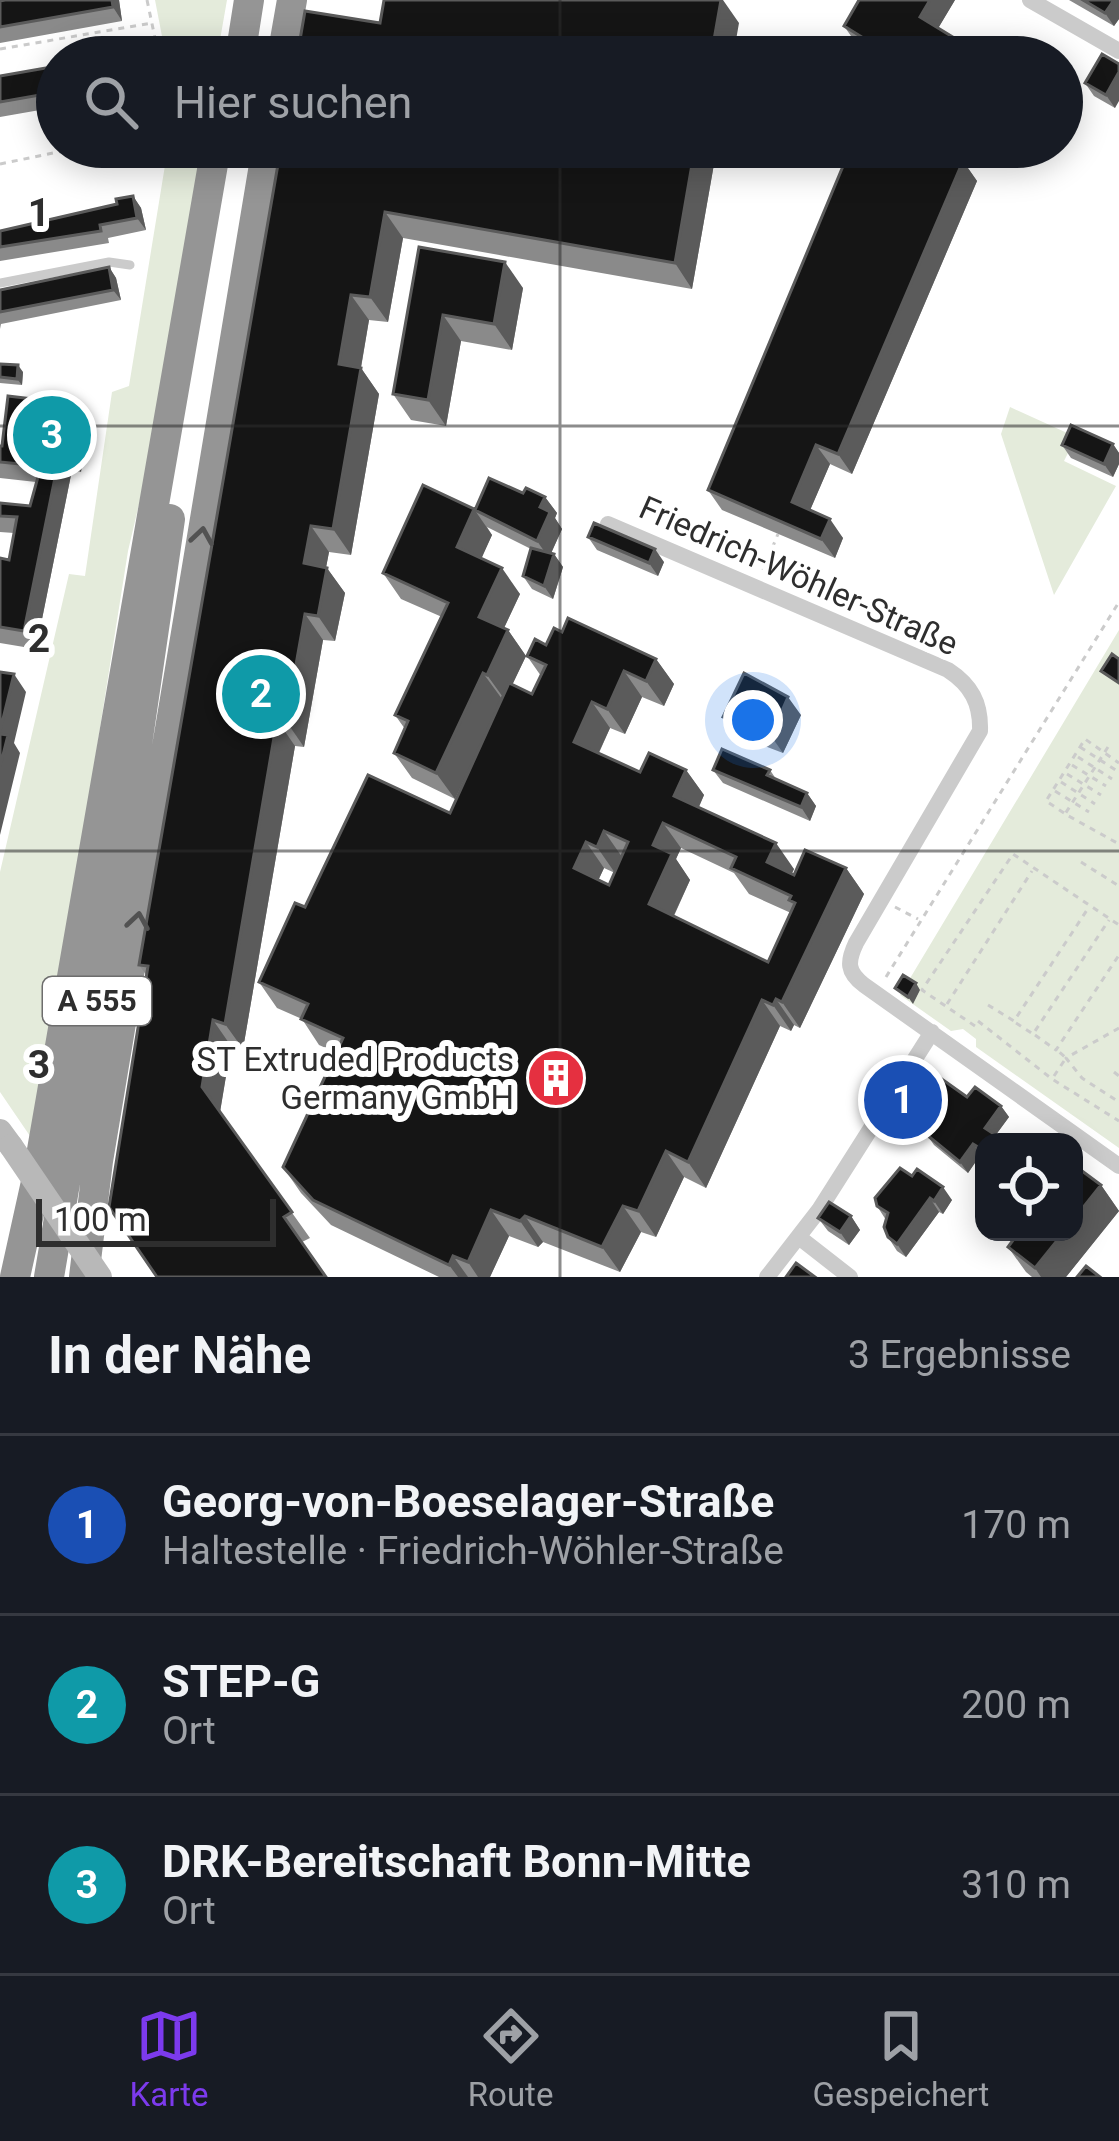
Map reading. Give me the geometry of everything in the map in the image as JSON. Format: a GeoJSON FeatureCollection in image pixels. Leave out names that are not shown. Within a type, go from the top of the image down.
{"type":"FeatureCollection","features":[{"type":"Feature","properties":{"kind":"highway"},"geometry":{"type":"LineString","coordinates":[[243,36],[249,0]]}},
{"type":"Feature","properties":{"kind":"highway"},"geometry":{"type":"LineString","coordinates":[[286,36],[292,0]]}},
{"type":"Feature","properties":{"kind":"highway"},"geometry":{"type":"LineString","coordinates":[[20,1277],[212,168]]}},
{"type":"Feature","properties":{"kind":"highway","name":"A 555"},"geometry":{"type":"LineString","coordinates":[[49,1277],[120,861],[226,168]]}},
{"type":"Feature","properties":{"kind":"highway","name":"A 555"},"geometry":{"type":"LineString","coordinates":[[72,1277],[98,1161],[264,168]]}},
{"type":"Feature","properties":{"kind":"highway"},"geometry":{"type":"LineString","coordinates":[[20,1277],[98,934],[128,751],[138,724]]}},
{"type":"Feature","properties":{"kind":"highway"},"geometry":{"type":"LineString","coordinates":[[84,1277],[98,1161]]}},
{"type":"Feature","properties":{"kind":"street"},"geometry":{"type":"LineString","coordinates":[[1030,0],[1119,51]]}},
{"type":"Feature","properties":{"kind":"street","name":"Friedrich-Wöhler-Straße"},"geometry":{"type":"LineString","coordinates":[[608,524],[948,670],[965,682],[975,698],[980,731],[972,750],[848,958],[855,978],[1119,1166]]}},
{"type":"Feature","properties":{"kind":"street"},"geometry":{"type":"LineString","coordinates":[[766,1277],[800,1238],[932,1032]]}},
{"type":"Feature","properties":{"kind":"street"},"geometry":{"type":"LineString","coordinates":[[5,1139],[100,1277]]}},
{"type":"Feature","properties":{"kind":"street"},"geometry":{"type":"LineString","coordinates":[[800,1238],[850,1277]]}},
{"type":"Feature","properties":{"kind":"lane"},"geometry":{"type":"LineString","coordinates":[[0,284],[109,262],[130,265]]}},
{"type":"Feature","properties":{"kind":"path"},"geometry":{"type":"LineString","coordinates":[[147,0],[154,36]]}},
{"type":"Feature","properties":{"kind":"path"},"geometry":{"type":"LineString","coordinates":[[76,36],[152,23]]}},
{"type":"Feature","properties":{"kind":"path"},"geometry":{"type":"LineString","coordinates":[[0,49],[36,43]]}},
{"type":"Feature","properties":{"kind":"path"},"geometry":{"type":"LineString","coordinates":[[0,164],[36,157]]}},
{"type":"Feature","properties":{"kind":"path"},"geometry":{"type":"LineString","coordinates":[[755,588],[778,534]]}},
{"type":"Feature","properties":{"kind":"path"},"geometry":{"type":"LineString","coordinates":[[877,994],[1119,602]]}},
{"type":"Feature","properties":{"kind":"path"},"geometry":{"type":"LineString","coordinates":[[1119,763],[1084,739],[1046,801],[1119,844]]}},
{"type":"Feature","properties":{"kind":"path"},"geometry":{"type":"LineString","coordinates":[[1080,747],[1117,771]]}},
{"type":"Feature","properties":{"kind":"path"},"geometry":{"type":"LineString","coordinates":[[1065,814],[1106,750]]}},
{"type":"Feature","properties":{"kind":"path"},"geometry":{"type":"LineString","coordinates":[[1075,755],[1112,778]]}},
{"type":"Feature","properties":{"kind":"path"},"geometry":{"type":"LineString","coordinates":[[1070,764],[1106,786]]}},
{"type":"Feature","properties":{"kind":"path"},"geometry":{"type":"LineString","coordinates":[[1064,772],[1101,795]]}},
{"type":"Feature","properties":{"kind":"path"},"geometry":{"type":"LineString","coordinates":[[1059,780],[1095,804]]}},
{"type":"Feature","properties":{"kind":"path"},"geometry":{"type":"LineString","coordinates":[[1053,789],[1089,812]]}},
{"type":"Feature","properties":{"kind":"path"},"geometry":{"type":"LineString","coordinates":[[1119,925],[1012,854],[922,990],[1119,1121]]}},
{"type":"Feature","properties":{"kind":"path"},"geometry":{"type":"LineString","coordinates":[[1081,862],[1119,886]]}},
{"type":"Feature","properties":{"kind":"path"},"geometry":{"type":"LineString","coordinates":[[946,1006],[1034,868]]}},
{"type":"Feature","properties":{"kind":"path"},"geometry":{"type":"LineString","coordinates":[[880,903],[920,920]]}},
{"type":"Feature","properties":{"kind":"path"},"geometry":{"type":"LineString","coordinates":[[1014,1022],[1090,906]]}},
{"type":"Feature","properties":{"kind":"path"},"geometry":{"type":"LineString","coordinates":[[1033,1034],[1110,919]]}},
{"type":"Feature","properties":{"kind":"path"},"geometry":{"type":"LineString","coordinates":[[1056,1050],[1119,955]]}},
{"type":"Feature","properties":{"kind":"path"},"geometry":{"type":"LineString","coordinates":[[988,1005],[1056,1050],[1082,1078],[1119,1102]]}},
{"type":"Feature","properties":{"kind":"path"},"geometry":{"type":"LineString","coordinates":[[1052,1078],[1066,1058],[1119,1028]]}},
{"type":"Feature","properties":{"kind":"green space"},"geometry":{"type":"Polygon","coordinates":[[[155,0],[227,0],[221,36],[162,36],[155,0]]]}},
{"type":"Feature","properties":{"kind":"green space"},"geometry":{"type":"Polygon","coordinates":[[[165,168],[200,168],[155,436],[128,551],[30,1136],[0,1092],[0,872],[69,574],[85,576],[112,392],[129,386],[165,168]]]}},
{"type":"Feature","properties":{"kind":"green space"},"geometry":{"type":"Polygon","coordinates":[[[1010,407],[1076,437],[1064,461],[1116,486],[1054,595],[1001,434],[1010,407]]]}},
{"type":"Feature","properties":{"kind":"green space"},"geometry":{"type":"Polygon","coordinates":[[[1119,630],[1119,1148],[976,1047],[976,1039],[963,1029],[951,1031],[900,995],[1119,630]]]}},
{"type":"Feature","properties":{"kind":"building"},"geometry":{"type":"Polygon","coordinates":[[[112,0],[113,7],[0,27],[0,1],[112,0]]]}},
{"type":"Feature","properties":{"kind":"building"},"geometry":{"type":"Polygon","coordinates":[[[384,0],[721,0],[715,36],[301,36],[305,11],[380,23],[384,0]]]}},
{"type":"Feature","properties":{"kind":"building"},"geometry":{"type":"Polygon","coordinates":[[[859,0],[930,0],[920,17],[951,36],[860,36],[844,26],[859,0]]]}},
{"type":"Feature","properties":{"kind":"building"},"geometry":{"type":"Polygon","coordinates":[[[1083,0],[1114,0],[1105,13],[1083,0]]]}},
{"type":"Feature","properties":{"kind":"building"},"geometry":{"type":"Polygon","coordinates":[[[1102,54],[1119,64],[1106,95],[1085,83],[1102,54]]]}},
{"type":"Feature","properties":{"kind":"building"},"geometry":{"type":"Polygon","coordinates":[[[36,70],[36,96],[0,102],[0,76],[36,70]]]}},
{"type":"Feature","properties":{"kind":"building"},"geometry":{"type":"Polygon","coordinates":[[[277,168],[691,168],[675,263],[385,212],[370,297],[351,295],[339,364],[361,368],[333,529],[311,526],[304,563],[327,568],[318,616],[305,614],[286,721],[277,720],[225,1024],[213,1020],[202,1087],[292,1212],[284,1217],[326,1277],[157,1277],[109,1207],[148,966],[139,965],[277,168]]]}},
{"type":"Feature","properties":{"kind":"building"},"geometry":{"type":"Polygon","coordinates":[[[842,168],[960,168],[838,454],[816,445],[792,502],[830,519],[821,539],[708,490],[842,168]]]}},
{"type":"Feature","properties":{"kind":"building"},"geometry":{"type":"Polygon","coordinates":[[[133,196],[137,218],[100,225],[101,231],[0,247],[0,231],[117,204],[116,199],[133,196]]]}},
{"type":"Feature","properties":{"kind":"building"},"geometry":{"type":"Polygon","coordinates":[[[419,247],[505,262],[494,324],[443,315],[428,400],[393,394],[419,247]]]}},
{"type":"Feature","properties":{"kind":"building"},"geometry":{"type":"Polygon","coordinates":[[[109,267],[113,290],[0,312],[0,290],[109,267]]]}},
{"type":"Feature","properties":{"kind":"building"},"geometry":{"type":"Polygon","coordinates":[[[0,364],[18,365],[17,379],[0,377],[0,364]]]}},
{"type":"Feature","properties":{"kind":"building"},"geometry":{"type":"Polygon","coordinates":[[[8,396],[75,404],[69,454],[60,453],[24,631],[0,627],[0,558],[9,560],[17,517],[0,516],[0,503],[30,506],[41,466],[0,462],[8,396]]]}},
{"type":"Feature","properties":{"kind":"building"},"geometry":{"type":"Polygon","coordinates":[[[1071,425],[1113,444],[1104,464],[1062,445],[1071,425]]]}},
{"type":"Feature","properties":{"kind":"building"},"geometry":{"type":"Polygon","coordinates":[[[489,478],[545,497],[540,507],[550,512],[537,541],[475,510],[489,478]]]}},
{"type":"Feature","properties":{"kind":"building"},"geometry":{"type":"Polygon","coordinates":[[[423,485],[474,509],[457,547],[502,568],[479,617],[508,630],[436,773],[394,753],[408,721],[395,715],[448,603],[383,573],[423,485]]]}},
{"type":"Feature","properties":{"kind":"building"},"geometry":{"type":"Polygon","coordinates":[[[594,523],[655,549],[649,563],[588,537],[594,523]]]}},
{"type":"Feature","properties":{"kind":"building"},"geometry":{"type":"Polygon","coordinates":[[[531,548],[554,554],[544,586],[523,576],[531,548]]]}},
{"type":"Feature","properties":{"kind":"building"},"geometry":{"type":"Polygon","coordinates":[[[568,618],[656,659],[646,681],[624,671],[607,709],[592,702],[574,742],[640,772],[649,753],[686,770],[674,796],[776,843],[767,862],[794,875],[805,850],[846,868],[782,1002],[776,999],[773,1005],[762,1000],[688,1162],[666,1151],[638,1211],[623,1206],[602,1247],[525,1216],[520,1221],[491,1210],[468,1262],[453,1256],[449,1265],[313,1200],[283,1167],[343,1038],[301,1019],[308,1004],[259,982],[295,903],[305,907],[368,775],[450,813],[509,683],[532,694],[546,665],[527,656],[535,639],[546,645],[554,628],[562,632],[568,618]],[[663,823],[653,845],[672,854],[649,904],[768,962],[795,903],[789,900],[791,896],[731,868],[736,857],[663,823]],[[604,831],[597,847],[586,842],[574,868],[609,885],[628,842],[604,831]]]}},
{"type":"Feature","properties":{"kind":"building"},"geometry":{"type":"Polygon","coordinates":[[[1112,654],[1119,659],[1119,683],[1101,671],[1112,654]]]}},
{"type":"Feature","properties":{"kind":"building"},"geometry":{"type":"Polygon","coordinates":[[[0,672],[14,674],[0,731],[0,672]]]}},
{"type":"Feature","properties":{"kind":"building"},"geometry":{"type":"Polygon","coordinates":[[[744,673],[788,697],[771,736],[723,717],[744,673]]]}},
{"type":"Feature","properties":{"kind":"building"},"geometry":{"type":"Polygon","coordinates":[[[0,734],[8,735],[0,767],[0,734]]]}},
{"type":"Feature","properties":{"kind":"building"},"geometry":{"type":"Polygon","coordinates":[[[722,749],[807,793],[801,807],[713,770],[722,749]]]}},
{"type":"Feature","properties":{"kind":"building"},"geometry":{"type":"Polygon","coordinates":[[[903,975],[916,983],[908,997],[895,988],[903,975]]]}},
{"type":"Feature","properties":{"kind":"building"},"geometry":{"type":"Polygon","coordinates":[[[929,1070],[967,1097],[975,1087],[1001,1106],[985,1128],[992,1133],[975,1133],[975,1145],[960,1162],[927,1135],[940,1111],[914,1092],[929,1070]]]}},
{"type":"Feature","properties":{"kind":"building"},"geometry":{"type":"Polygon","coordinates":[[[900,1168],[912,1176],[917,1169],[943,1187],[897,1244],[884,1227],[888,1213],[877,1206],[875,1198],[900,1168]]]}},
{"type":"Feature","properties":{"kind":"building"},"geometry":{"type":"Polygon","coordinates":[[[1083,1172],[1101,1185],[1083,1208],[1083,1172]]]}},
{"type":"Feature","properties":{"kind":"building"},"geometry":{"type":"Polygon","coordinates":[[[829,1202],[851,1216],[840,1232],[818,1218],[829,1202]]]}},
{"type":"Feature","properties":{"kind":"building"},"geometry":{"type":"Polygon","coordinates":[[[1012,1241],[1057,1241],[1035,1268],[1008,1247],[1012,1241]]]}},
{"type":"Feature","properties":{"kind":"building"},"geometry":{"type":"Polygon","coordinates":[[[796,1263],[815,1277],[786,1277],[796,1263]]]}},
{"type":"Feature","properties":{"kind":"building"},"geometry":{"type":"Polygon","coordinates":[[[1086,1266],[1100,1277],[1077,1277],[1086,1266]]]}},
{"type":"Feature","properties":{"kind":"place","name":"DRK-Bereitschaft Bonn-Mitte"},"geometry":{"type":"Point","coordinates":[52,435]}},
{"type":"Feature","properties":{"kind":"place","name":"STEP-G"},"geometry":{"type":"Point","coordinates":[261,694]}},
{"type":"Feature","properties":{"kind":"place","name":"ST Extruded Products Germany GmbH"},"geometry":{"type":"Point","coordinates":[556,1078]}},
{"type":"Feature","properties":{"kind":"place","name":"Georg-von-Boeselager-Straße"},"geometry":{"type":"Point","coordinates":[903,1100]}}]}
